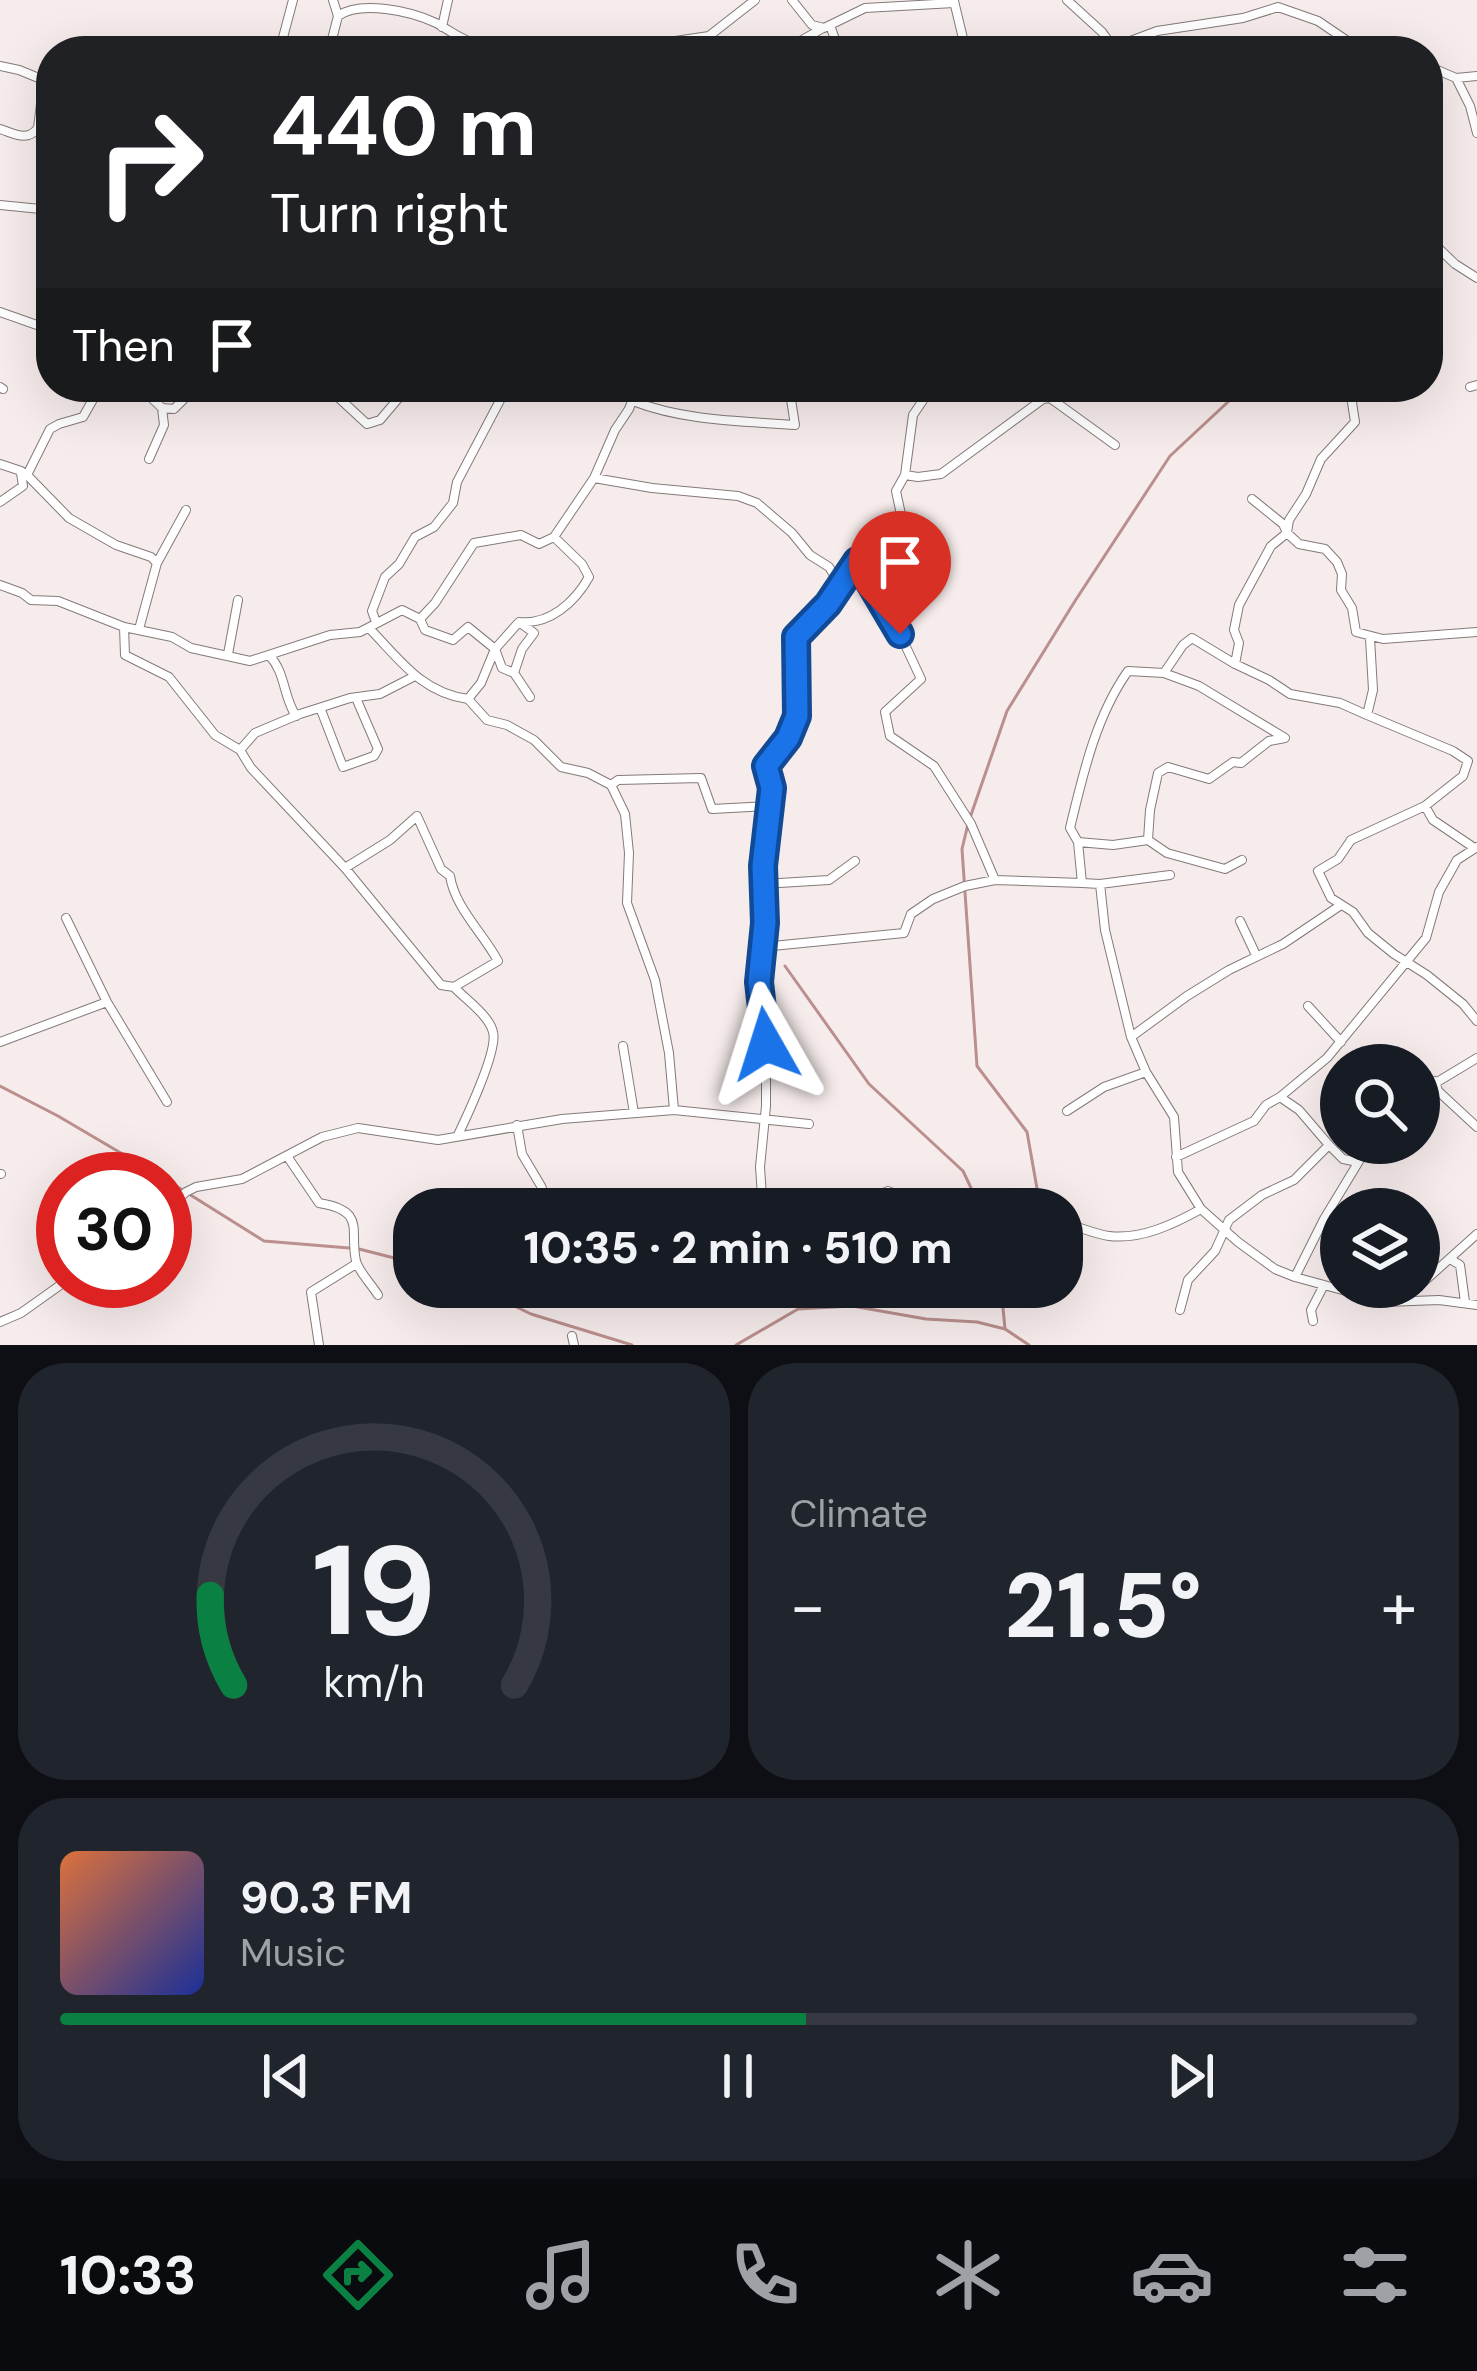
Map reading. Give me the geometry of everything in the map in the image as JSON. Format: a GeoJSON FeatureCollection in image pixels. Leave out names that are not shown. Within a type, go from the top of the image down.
{"type":"FeatureCollection","features":[{"type":"Feature","properties":{"kind":"street"},"geometry":{"type":"LineString","coordinates":[[283,36],[293,0]]}},
{"type":"Feature","properties":{"kind":"street"},"geometry":{"type":"LineString","coordinates":[[333,0],[338,16],[334,36]]}},
{"type":"Feature","properties":{"kind":"street"},"geometry":{"type":"LineString","coordinates":[[442,27],[448,0]]}},
{"type":"Feature","properties":{"kind":"street"},"geometry":{"type":"LineString","coordinates":[[709,36],[755,0]]}},
{"type":"Feature","properties":{"kind":"street"},"geometry":{"type":"LineString","coordinates":[[792,0],[812,25],[827,26]]}},
{"type":"Feature","properties":{"kind":"street"},"geometry":{"type":"LineString","coordinates":[[1067,0],[1099,36]]}},
{"type":"Feature","properties":{"kind":"street"},"geometry":{"type":"LineString","coordinates":[[809,36],[865,8],[954,2],[962,36]]}},
{"type":"Feature","properties":{"kind":"street"},"geometry":{"type":"LineString","coordinates":[[338,16],[353,5],[372,3],[442,27],[451,36]]}},
{"type":"Feature","properties":{"kind":"street"},"geometry":{"type":"LineString","coordinates":[[1144,36],[1278,7],[1318,21],[1340,36]]}},
{"type":"Feature","properties":{"kind":"street"},"geometry":{"type":"LineString","coordinates":[[827,26],[832,36]]}},
{"type":"Feature","properties":{"kind":"street"},"geometry":{"type":"LineString","coordinates":[[0,66],[36,78]]}},
{"type":"Feature","properties":{"kind":"street"},"geometry":{"type":"LineString","coordinates":[[1443,72],[1456,78],[1477,76]]}},
{"type":"Feature","properties":{"kind":"street"},"geometry":{"type":"LineString","coordinates":[[1456,78],[1477,133]]}},
{"type":"Feature","properties":{"kind":"street"},"geometry":{"type":"LineString","coordinates":[[0,129],[26,137],[36,130]]}},
{"type":"Feature","properties":{"kind":"street"},"geometry":{"type":"LineString","coordinates":[[0,205],[36,209]]}},
{"type":"Feature","properties":{"kind":"street"},"geometry":{"type":"LineString","coordinates":[[1443,253],[1477,278]]}},
{"type":"Feature","properties":{"kind":"street"},"geometry":{"type":"LineString","coordinates":[[0,312],[36,325]]}},
{"type":"Feature","properties":{"kind":"street"},"geometry":{"type":"LineString","coordinates":[[0,502],[23,486],[24,473],[50,429],[83,417],[92,402]]}},
{"type":"Feature","properties":{"kind":"street"},"geometry":{"type":"LineString","coordinates":[[156,402],[174,409],[181,402]]}},
{"type":"Feature","properties":{"kind":"street"},"geometry":{"type":"LineString","coordinates":[[343,402],[367,424],[380,421],[398,402]]}},
{"type":"Feature","properties":{"kind":"street"},"geometry":{"type":"LineString","coordinates":[[499,402],[457,482],[453,503],[434,527],[415,537],[385,577],[372,611],[373,625],[415,676],[444,696],[468,699],[487,720],[534,740],[561,767],[611,785],[625,814],[627,903],[655,980],[674,1111]]}},
{"type":"Feature","properties":{"kind":"street"},"geometry":{"type":"LineString","coordinates":[[420,619],[436,603],[474,543],[521,535],[539,544],[554,537],[594,478],[631,402]]}},
{"type":"Feature","properties":{"kind":"street"},"geometry":{"type":"LineString","coordinates":[[635,402],[736,423],[795,425],[792,402]]}},
{"type":"Feature","properties":{"kind":"street"},"geometry":{"type":"LineString","coordinates":[[761,1188],[766,1044],[759,982],[772,788],[766,766],[788,738],[797,716],[796,637],[828,604],[857,561],[904,524],[896,491],[905,475],[913,416],[922,402]]}},
{"type":"Feature","properties":{"kind":"street"},"geometry":{"type":"LineString","coordinates":[[905,475],[941,474],[1038,402]]}},
{"type":"Feature","properties":{"kind":"street"},"geometry":{"type":"LineString","coordinates":[[1056,402],[1115,445]]}},
{"type":"Feature","properties":{"kind":"street"},"geometry":{"type":"LineString","coordinates":[[1235,664],[1239,605],[1271,546],[1287,533],[1289,520],[1322,459],[1355,422],[1352,402]]}},
{"type":"Feature","properties":{"kind":"street"},"geometry":{"type":"LineString","coordinates":[[149,459],[164,425],[163,408]]}},
{"type":"Feature","properties":{"kind":"street"},"geometry":{"type":"LineString","coordinates":[[0,464],[24,473],[70,518],[157,563]]}},
{"type":"Feature","properties":{"kind":"street"},"geometry":{"type":"LineString","coordinates":[[594,478],[738,496],[757,503],[810,555],[830,567],[840,586]]}},
{"type":"Feature","properties":{"kind":"street"},"geometry":{"type":"LineString","coordinates":[[1252,499],[1299,544],[1325,549],[1337,562],[1356,632],[1383,639],[1477,632]]}},
{"type":"Feature","properties":{"kind":"street"},"geometry":{"type":"LineString","coordinates":[[140,628],[157,563],[186,510]]}},
{"type":"Feature","properties":{"kind":"street"},"geometry":{"type":"LineString","coordinates":[[519,622],[533,623],[575,601],[589,577],[554,537]]}},
{"type":"Feature","properties":{"kind":"street"},"geometry":{"type":"LineString","coordinates":[[857,561],[921,679],[885,712],[890,736],[934,766],[969,821],[995,880]]}},
{"type":"Feature","properties":{"kind":"street"},"geometry":{"type":"LineString","coordinates":[[0,585],[31,600],[58,602],[191,647],[250,661],[373,625],[402,610],[420,619],[425,630],[453,640],[468,627],[495,649],[502,668],[514,673],[530,697]]}},
{"type":"Feature","properties":{"kind":"street"},"geometry":{"type":"LineString","coordinates":[[229,654],[238,600]]}},
{"type":"Feature","properties":{"kind":"street"},"geometry":{"type":"LineString","coordinates":[[468,699],[481,683],[495,649],[519,622]]}},
{"type":"Feature","properties":{"kind":"street"},"geometry":{"type":"LineString","coordinates":[[514,673],[534,633],[519,622]]}},
{"type":"Feature","properties":{"kind":"street"},"geometry":{"type":"LineString","coordinates":[[124,626],[125,655],[169,677],[215,735],[240,750],[441,986],[454,987],[498,961],[453,894],[450,876],[441,869],[417,815],[345,868]]}},
{"type":"Feature","properties":{"kind":"street"},"geometry":{"type":"LineString","coordinates":[[1164,674],[1192,638],[1290,694],[1340,703],[1468,761],[1462,776],[1424,806],[1351,840],[1338,859],[1318,871],[1331,898],[1352,912],[1368,933],[1463,1004],[1477,1022]]}},
{"type":"Feature","properties":{"kind":"street"},"geometry":{"type":"LineString","coordinates":[[1366,715],[1373,690],[1370,638]]}},
{"type":"Feature","properties":{"kind":"street"},"geometry":{"type":"LineString","coordinates":[[269,656],[282,674],[296,716]]}},
{"type":"Feature","properties":{"kind":"street"},"geometry":{"type":"LineString","coordinates":[[1082,883],[1078,842],[1070,828],[1113,692],[1128,670],[1164,674],[1199,686],[1285,738],[1269,742],[1209,779],[1168,766],[1159,773],[1148,840]]}},
{"type":"Feature","properties":{"kind":"street"},"geometry":{"type":"LineString","coordinates":[[240,750],[255,733],[296,716],[380,694],[415,676]]}},
{"type":"Feature","properties":{"kind":"street"},"geometry":{"type":"LineString","coordinates":[[321,710],[343,767],[374,756],[379,749],[356,698]]}},
{"type":"Feature","properties":{"kind":"street"},"geometry":{"type":"LineString","coordinates":[[611,785],[618,780],[700,778],[712,809],[769,806]]}},
{"type":"Feature","properties":{"kind":"street"},"geometry":{"type":"LineString","coordinates":[[1177,1157],[1254,1121],[1266,1105],[1328,1058],[1426,938],[1439,892],[1457,860],[1475,847],[1433,820],[1424,806]]}},
{"type":"Feature","properties":{"kind":"street"},"geometry":{"type":"LineString","coordinates":[[1078,842],[1113,845],[1148,840],[1167,853],[1225,869],[1242,860]]}},
{"type":"Feature","properties":{"kind":"street"},"geometry":{"type":"LineString","coordinates":[[763,884],[829,880],[855,861]]}},
{"type":"Feature","properties":{"kind":"street"},"geometry":{"type":"LineString","coordinates":[[762,947],[904,933],[911,914],[933,899],[995,880],[1100,884],[1170,875]]}},
{"type":"Feature","properties":{"kind":"street"},"geometry":{"type":"LineString","coordinates":[[1100,884],[1105,930],[1131,1037],[1174,1117],[1178,1172],[1201,1209],[1226,1231],[1275,1269],[1320,1285]]}},
{"type":"Feature","properties":{"kind":"street"},"geometry":{"type":"LineString","coordinates":[[1131,1037],[1187,996],[1283,944],[1341,904]]}},
{"type":"Feature","properties":{"kind":"street"},"geometry":{"type":"LineString","coordinates":[[66,918],[107,1002],[167,1102]]}},
{"type":"Feature","properties":{"kind":"street"},"geometry":{"type":"LineString","coordinates":[[1240,921],[1256,955]]}},
{"type":"Feature","properties":{"kind":"street"},"geometry":{"type":"LineString","coordinates":[[454,987],[491,1026],[494,1038],[458,1137]]}},
{"type":"Feature","properties":{"kind":"street"},"geometry":{"type":"LineString","coordinates":[[0,1042],[107,1002]]}},
{"type":"Feature","properties":{"kind":"street"},"geometry":{"type":"LineString","coordinates":[[1307,1006],[1341,1042]]}},
{"type":"Feature","properties":{"kind":"street"},"geometry":{"type":"LineString","coordinates":[[623,1046],[634,1113]]}},
{"type":"Feature","properties":{"kind":"street"},"geometry":{"type":"LineString","coordinates":[[1440,1078],[1477,1058]]}},
{"type":"Feature","properties":{"kind":"street"},"geometry":{"type":"LineString","coordinates":[[1066,1111],[1104,1087],[1146,1072]]}},
{"type":"Feature","properties":{"kind":"street"},"geometry":{"type":"LineString","coordinates":[[1440,1093],[1477,1127]]}},
{"type":"Feature","properties":{"kind":"street"},"geometry":{"type":"LineString","coordinates":[[1280,1097],[1320,1134]]}},
{"type":"Feature","properties":{"kind":"street"},"geometry":{"type":"LineString","coordinates":[[192,1189],[242,1179],[322,1137],[358,1128],[438,1140],[562,1118],[674,1111],[808,1124]]}},
{"type":"Feature","properties":{"kind":"street"},"geometry":{"type":"LineString","coordinates":[[517,1125],[522,1154],[542,1188]]}},
{"type":"Feature","properties":{"kind":"street"},"geometry":{"type":"LineString","coordinates":[[1180,1310],[1188,1280],[1215,1251],[1229,1220],[1262,1195],[1294,1180],[1320,1154]]}},
{"type":"Feature","properties":{"kind":"street"},"geometry":{"type":"LineString","coordinates":[[287,1156],[319,1203],[339,1209],[354,1223],[356,1264],[378,1294]]}},
{"type":"Feature","properties":{"kind":"street"},"geometry":{"type":"LineString","coordinates":[[1294,1277],[1357,1164]]}},
{"type":"Feature","properties":{"kind":"street"},"geometry":{"type":"LineString","coordinates":[[1083,1229],[1106,1236],[1135,1235],[1201,1209]]}},
{"type":"Feature","properties":{"kind":"street"},"geometry":{"type":"LineString","coordinates":[[1440,1267],[1477,1234]]}},
{"type":"Feature","properties":{"kind":"street"},"geometry":{"type":"LineString","coordinates":[[1450,1259],[1460,1265],[1465,1302]]}},
{"type":"Feature","properties":{"kind":"street"},"geometry":{"type":"LineString","coordinates":[[319,1345],[311,1292],[356,1264]]}},
{"type":"Feature","properties":{"kind":"street"},"geometry":{"type":"LineString","coordinates":[[1313,1322],[1311,1310],[1320,1293]]}},
{"type":"Feature","properties":{"kind":"street"},"geometry":{"type":"LineString","coordinates":[[0,1322],[36,1302]]}},
{"type":"Feature","properties":{"kind":"street"},"geometry":{"type":"LineString","coordinates":[[1440,1302],[1477,1305]]}},
{"type":"Feature","properties":{"kind":"waterway"},"geometry":{"type":"LineString","coordinates":[[971,815],[1007,711],[1075,601],[1170,456],[1228,402]]}},
{"type":"Feature","properties":{"kind":"waterway"},"geometry":{"type":"LineString","coordinates":[[968,824],[962,849],[977,1066],[1027,1132],[1037,1188]]}},
{"type":"Feature","properties":{"kind":"waterway"},"geometry":{"type":"LineString","coordinates":[[785,966],[869,1084],[963,1171],[971,1188]]}},
{"type":"Feature","properties":{"kind":"waterway"},"geometry":{"type":"LineString","coordinates":[[0,1086],[119,1152]]}},
{"type":"Feature","properties":{"kind":"waterway"},"geometry":{"type":"LineString","coordinates":[[192,1196],[264,1241],[349,1248]]}},
{"type":"Feature","properties":{"kind":"waterway"},"geometry":{"type":"LineString","coordinates":[[359,1249],[393,1258]]}},
{"type":"Feature","properties":{"kind":"waterway"},"geometry":{"type":"LineString","coordinates":[[736,1345],[798,1309],[852,1306],[1005,1329]]}},
{"type":"Feature","properties":{"kind":"waterway"},"geometry":{"type":"LineString","coordinates":[[519,1308],[632,1345]]}},
{"type":"Feature","properties":{"kind":"waterway"},"geometry":{"type":"LineString","coordinates":[[1003,1308],[1005,1329],[1029,1345]]}},
{"type":"Feature","properties":{"kind":"route"},"geometry":{"type":"LineString","coordinates":[[766,1044],[759,982],[766,820],[772,788],[766,766],[788,738],[797,716],[796,637],[828,604],[857,561],[900,634]]}}]}
